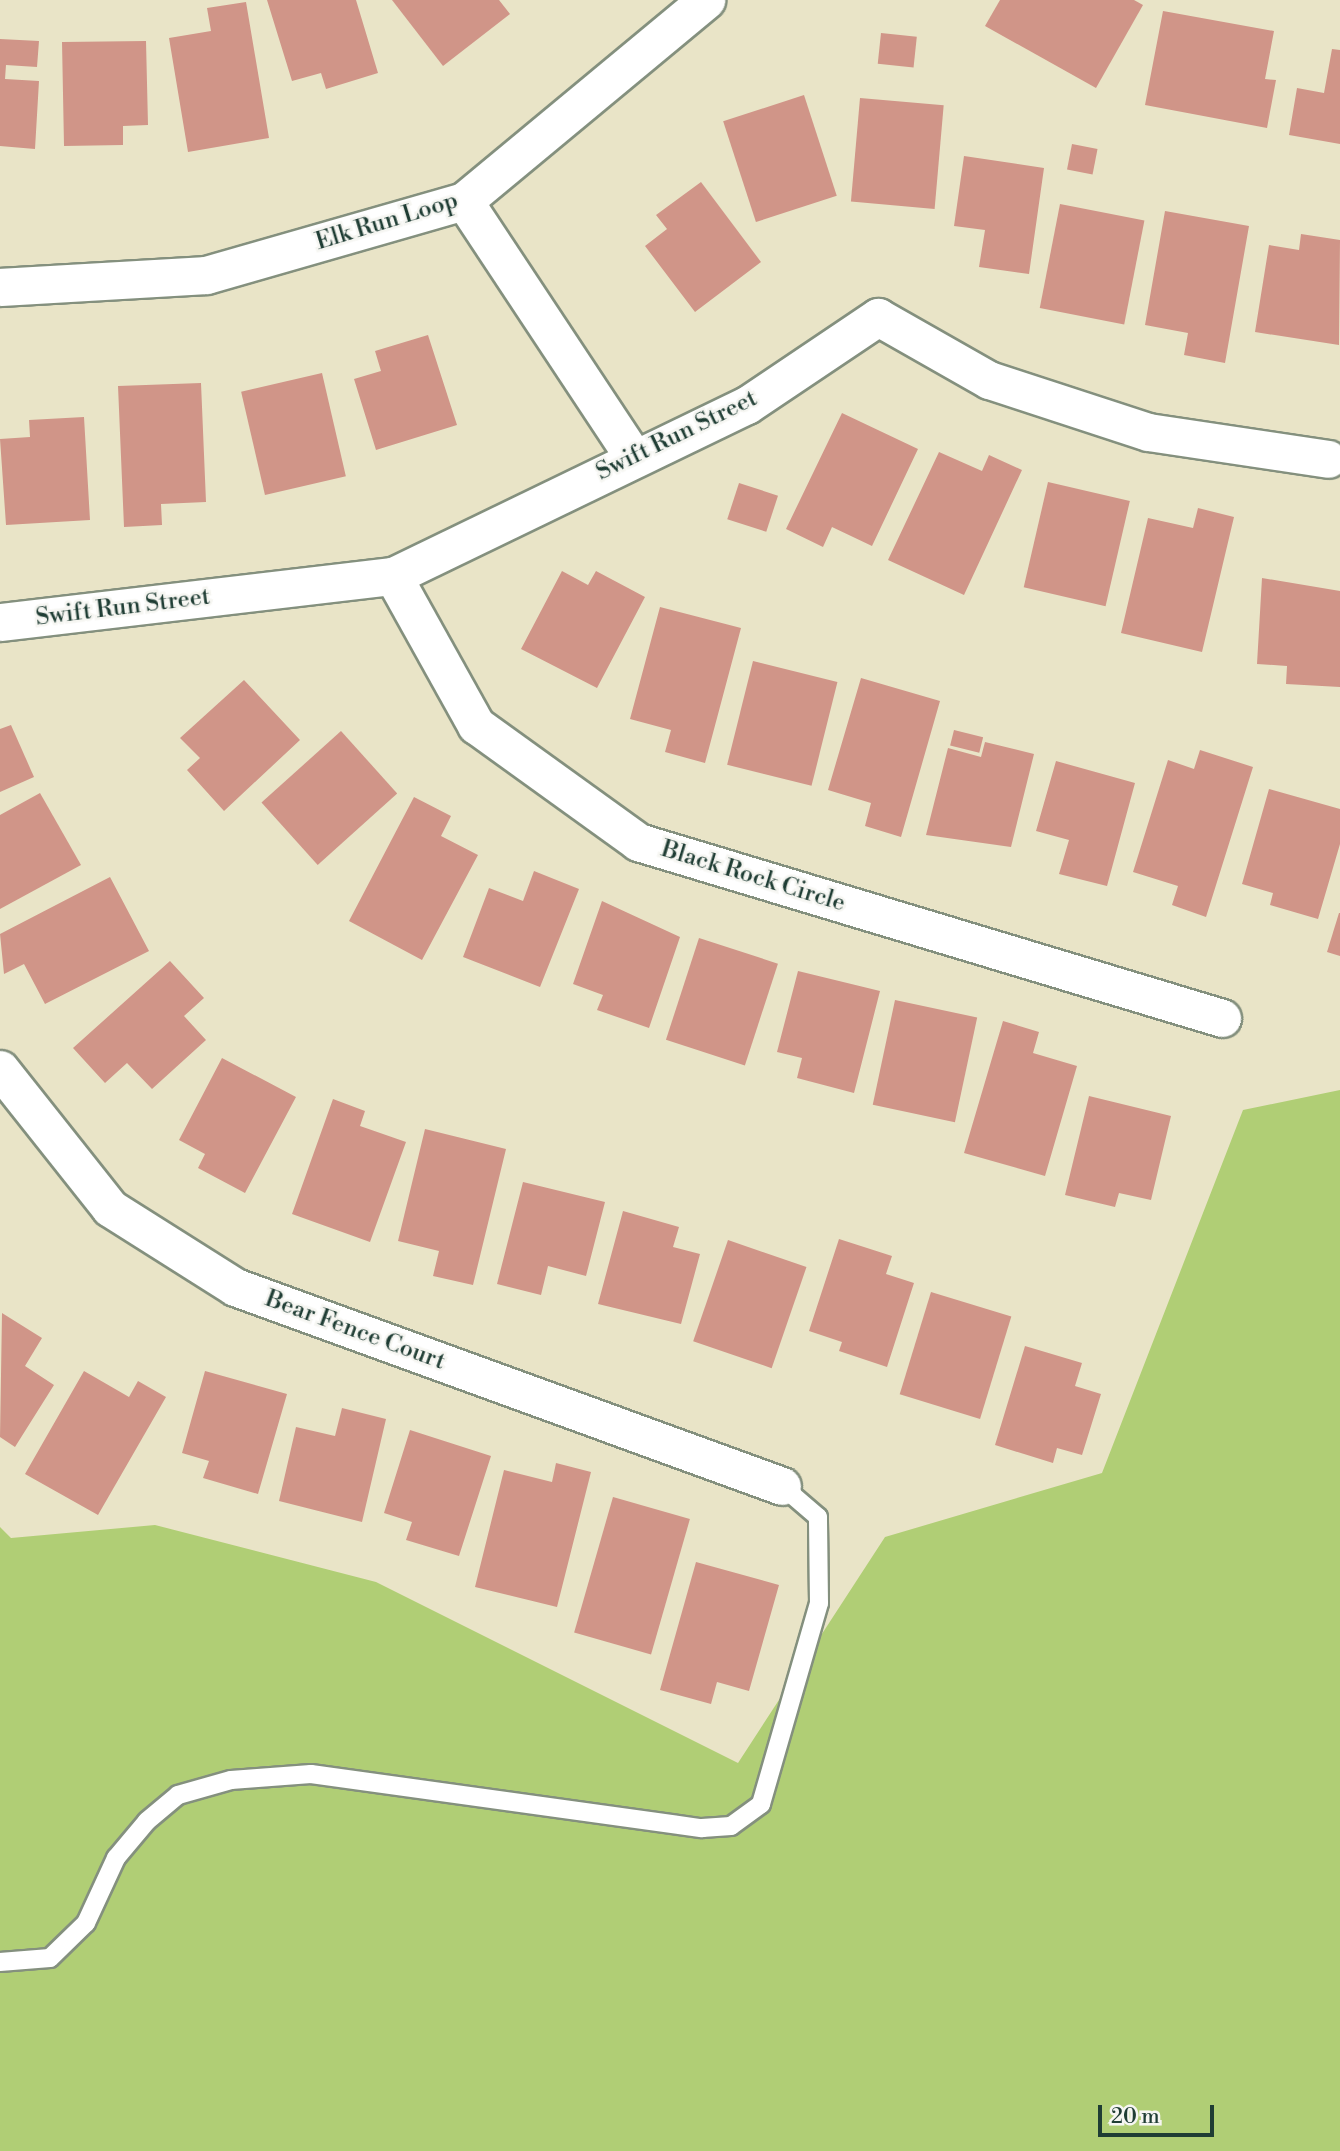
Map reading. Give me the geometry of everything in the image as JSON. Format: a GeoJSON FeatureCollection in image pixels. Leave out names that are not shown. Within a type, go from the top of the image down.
{"type":"FeatureCollection","features":[{"type":"Feature","properties":{"kind":"street","name":"Elk Run Loop"},"geometry":{"type":"LineString","coordinates":[[0,287],[206,275],[464,201],[706,0]]}},
{"type":"Feature","properties":{"kind":"street"},"geometry":{"type":"LineString","coordinates":[[464,201],[634,458]]}},
{"type":"Feature","properties":{"kind":"street","name":"Swift Run Street"},"geometry":{"type":"LineString","coordinates":[[0,622],[393,576],[747,405],[878,317],[989,380],[1148,432],[1328,459]]}},
{"type":"Feature","properties":{"kind":"street","name":"Black Rock Circle"},"geometry":{"type":"LineString","coordinates":[[393,576],[477,725],[638,842],[1223,1018]]}},
{"type":"Feature","properties":{"kind":"street","name":"Bear Fence Court"},"geometry":{"type":"LineString","coordinates":[[0,1069],[110,1208],[235,1287],[782,1486]]}},
{"type":"Feature","properties":{"kind":"lane"},"geometry":{"type":"LineString","coordinates":[[0,1962],[50,1958],[86,1923],[116,1858],[147,1821],[178,1795],[231,1780],[311,1774],[702,1828],[731,1826],[761,1804],[819,1603],[818,1517],[782,1486]]}},
{"type":"Feature","properties":{"kind":"green space"},"geometry":{"type":"Polygon","coordinates":[[[1340,1090],[1340,2151],[0,2151],[0,1527],[11,1538],[155,1525],[376,1582],[738,1763],[885,1537],[1102,1473],[1243,1110],[1340,1090]]]}},
{"type":"Feature","properties":{"kind":"building"},"geometry":{"type":"Polygon","coordinates":[[[267,0],[356,0],[378,73],[326,89],[321,73],[292,81],[267,0]]]}},
{"type":"Feature","properties":{"kind":"building"},"geometry":{"type":"Polygon","coordinates":[[[392,0],[499,0],[510,14],[443,66],[392,0]]]}},
{"type":"Feature","properties":{"kind":"building"},"geometry":{"type":"Polygon","coordinates":[[[1000,0],[1134,0],[1143,5],[1096,88],[985,26],[1000,0]]]}},
{"type":"Feature","properties":{"kind":"building"},"geometry":{"type":"Polygon","coordinates":[[[246,2],[269,138],[188,152],[169,38],[211,31],[207,8],[246,2]]]}},
{"type":"Feature","properties":{"kind":"building"},"geometry":{"type":"Polygon","coordinates":[[[1163,11],[1274,31],[1265,79],[1276,80],[1267,128],[1145,105],[1163,11]]]}},
{"type":"Feature","properties":{"kind":"building"},"geometry":{"type":"Polygon","coordinates":[[[881,33],[917,37],[914,68],[878,64],[881,33]]]}},
{"type":"Feature","properties":{"kind":"building"},"geometry":{"type":"Polygon","coordinates":[[[0,39],[39,41],[37,67],[6,65],[5,79],[39,81],[35,149],[0,146],[0,39]]]}},
{"type":"Feature","properties":{"kind":"building"},"geometry":{"type":"Polygon","coordinates":[[[146,41],[148,125],[123,126],[123,145],[64,146],[62,42],[146,41]]]}},
{"type":"Feature","properties":{"kind":"building"},"geometry":{"type":"Polygon","coordinates":[[[1332,49],[1340,50],[1340,144],[1289,135],[1297,88],[1324,93],[1332,49]]]}},
{"type":"Feature","properties":{"kind":"building"},"geometry":{"type":"Polygon","coordinates":[[[804,95],[837,196],[756,222],[723,121],[804,95]]]}},
{"type":"Feature","properties":{"kind":"building"},"geometry":{"type":"Polygon","coordinates":[[[860,98],[944,105],[935,209],[851,202],[860,98]]]}},
{"type":"Feature","properties":{"kind":"building"},"geometry":{"type":"Polygon","coordinates":[[[1072,144],[1098,149],[1093,174],[1067,170],[1072,144]]]}},
{"type":"Feature","properties":{"kind":"building"},"geometry":{"type":"Polygon","coordinates":[[[964,156],[1044,168],[1029,274],[979,267],[985,230],[954,226],[964,156]]]}},
{"type":"Feature","properties":{"kind":"building"},"geometry":{"type":"Polygon","coordinates":[[[701,182],[761,262],[695,312],[645,246],[667,229],[656,215],[701,182]]]}},
{"type":"Feature","properties":{"kind":"building"},"geometry":{"type":"Polygon","coordinates":[[[1060,204],[1144,220],[1124,324],[1040,308],[1060,204]]]}},
{"type":"Feature","properties":{"kind":"building"},"geometry":{"type":"Polygon","coordinates":[[[1165,211],[1249,226],[1225,363],[1184,355],[1188,333],[1145,325],[1165,211]]]}},
{"type":"Feature","properties":{"kind":"building"},"geometry":{"type":"Polygon","coordinates":[[[1301,234],[1340,240],[1339,345],[1255,332],[1269,245],[1299,250],[1301,234]]]}},
{"type":"Feature","properties":{"kind":"building"},"geometry":{"type":"Polygon","coordinates":[[[428,335],[457,425],[376,450],[354,379],[381,371],[375,351],[428,335]]]}},
{"type":"Feature","properties":{"kind":"building"},"geometry":{"type":"Polygon","coordinates":[[[322,373],[346,476],[265,495],[241,392],[322,373]]]}},
{"type":"Feature","properties":{"kind":"building"},"geometry":{"type":"Polygon","coordinates":[[[201,383],[206,502],[161,504],[162,525],[124,527],[118,386],[201,383]]]}},
{"type":"Feature","properties":{"kind":"building"},"geometry":{"type":"Polygon","coordinates":[[[842,413],[918,449],[872,546],[832,527],[823,547],[786,529],[842,413]]]}},
{"type":"Feature","properties":{"kind":"building"},"geometry":{"type":"Polygon","coordinates":[[[84,417],[90,520],[6,525],[0,439],[30,437],[29,420],[84,417]]]}},
{"type":"Feature","properties":{"kind":"building"},"geometry":{"type":"Polygon","coordinates":[[[939,452],[982,471],[989,455],[1022,470],[964,595],[888,560],[939,452]]]}},
{"type":"Feature","properties":{"kind":"building"},"geometry":{"type":"Polygon","coordinates":[[[1048,482],[1130,501],[1106,606],[1024,587],[1048,482]]]}},
{"type":"Feature","properties":{"kind":"building"},"geometry":{"type":"Polygon","coordinates":[[[739,483],[778,496],[766,532],[727,519],[739,483]]]}},
{"type":"Feature","properties":{"kind":"building"},"geometry":{"type":"Polygon","coordinates":[[[1198,508],[1234,517],[1202,652],[1121,633],[1148,518],[1193,528],[1198,508]]]}},
{"type":"Feature","properties":{"kind":"building"},"geometry":{"type":"Polygon","coordinates":[[[562,571],[588,585],[596,571],[645,597],[597,688],[521,649],[562,571]]]}},
{"type":"Feature","properties":{"kind":"building"},"geometry":{"type":"Polygon","coordinates":[[[1262,578],[1340,591],[1340,687],[1286,684],[1287,666],[1257,664],[1262,578]]]}},
{"type":"Feature","properties":{"kind":"building"},"geometry":{"type":"Polygon","coordinates":[[[660,607],[741,628],[705,763],[665,752],[671,730],[630,719],[660,607]]]}},
{"type":"Feature","properties":{"kind":"building"},"geometry":{"type":"Polygon","coordinates":[[[753,661],[837,682],[812,786],[727,765],[753,661]]]}},
{"type":"Feature","properties":{"kind":"building"},"geometry":{"type":"Polygon","coordinates":[[[861,678],[940,701],[901,837],[865,826],[871,803],[828,790],[861,678]]]}},
{"type":"Feature","properties":{"kind":"building"},"geometry":{"type":"Polygon","coordinates":[[[244,680],[300,740],[224,811],[187,770],[200,758],[180,738],[244,680]]]}},
{"type":"Feature","properties":{"kind":"building"},"geometry":{"type":"Polygon","coordinates":[[[11,725],[34,777],[0,792],[0,729],[11,725]]]}},
{"type":"Feature","properties":{"kind":"building"},"geometry":{"type":"Polygon","coordinates":[[[954,730],[983,737],[979,753],[950,746],[954,730]]]}},
{"type":"Feature","properties":{"kind":"building"},"geometry":{"type":"Polygon","coordinates":[[[341,731],[397,793],[318,865],[261,803],[341,731]]]}},
{"type":"Feature","properties":{"kind":"building"},"geometry":{"type":"Polygon","coordinates":[[[985,742],[1034,754],[1011,847],[926,835],[948,748],[981,757],[985,742]]]}},
{"type":"Feature","properties":{"kind":"building"},"geometry":{"type":"Polygon","coordinates":[[[1200,750],[1253,767],[1206,917],[1172,905],[1178,886],[1133,872],[1168,760],[1194,769],[1200,750]]]}},
{"type":"Feature","properties":{"kind":"building"},"geometry":{"type":"Polygon","coordinates":[[[1056,761],[1135,783],[1107,886],[1059,874],[1069,840],[1036,831],[1056,761]]]}},
{"type":"Feature","properties":{"kind":"building"},"geometry":{"type":"Polygon","coordinates":[[[1269,789],[1340,809],[1340,844],[1318,919],[1270,905],[1273,893],[1242,884],[1269,789]]]}},
{"type":"Feature","properties":{"kind":"building"},"geometry":{"type":"Polygon","coordinates":[[[40,793],[81,865],[0,909],[0,815],[40,793]]]}},
{"type":"Feature","properties":{"kind":"building"},"geometry":{"type":"Polygon","coordinates":[[[414,797],[451,816],[441,836],[478,855],[422,960],[349,921],[414,797]]]}},
{"type":"Feature","properties":{"kind":"building"},"geometry":{"type":"Polygon","coordinates":[[[534,871],[579,889],[540,987],[463,957],[489,888],[523,901],[534,871]]]}},
{"type":"Feature","properties":{"kind":"building"},"geometry":{"type":"Polygon","coordinates":[[[110,877],[149,951],[45,1004],[24,964],[4,974],[0,934],[110,877]]]}},
{"type":"Feature","properties":{"kind":"building"},"geometry":{"type":"Polygon","coordinates":[[[602,901],[680,937],[649,1028],[597,1010],[603,995],[573,984],[602,901]]]}},
{"type":"Feature","properties":{"kind":"building"},"geometry":{"type":"Polygon","coordinates":[[[1340,913],[1340,956],[1327,952],[1340,913]]]}},
{"type":"Feature","properties":{"kind":"building"},"geometry":{"type":"Polygon","coordinates":[[[699,938],[778,964],[745,1065],[666,1040],[699,938]]]}},
{"type":"Feature","properties":{"kind":"building"},"geometry":{"type":"Polygon","coordinates":[[[170,961],[204,998],[184,1016],[206,1040],[152,1089],[127,1063],[105,1083],[73,1048],[170,961]]]}},
{"type":"Feature","properties":{"kind":"building"},"geometry":{"type":"Polygon","coordinates":[[[798,971],[880,991],[854,1093],[797,1078],[802,1058],[777,1052],[798,971]]]}},
{"type":"Feature","properties":{"kind":"building"},"geometry":{"type":"Polygon","coordinates":[[[895,1000],[977,1017],[955,1122],[873,1105],[895,1000]]]}},
{"type":"Feature","properties":{"kind":"building"},"geometry":{"type":"Polygon","coordinates":[[[1003,1021],[1039,1032],[1033,1053],[1077,1066],[1045,1176],[964,1153],[1003,1021]]]}},
{"type":"Feature","properties":{"kind":"building"},"geometry":{"type":"Polygon","coordinates":[[[222,1058],[296,1097],[245,1193],[198,1168],[205,1154],[179,1140],[222,1058]]]}},
{"type":"Feature","properties":{"kind":"building"},"geometry":{"type":"Polygon","coordinates":[[[1089,1096],[1171,1116],[1151,1200],[1119,1193],[1115,1207],[1065,1195],[1089,1096]]]}},
{"type":"Feature","properties":{"kind":"building"},"geometry":{"type":"Polygon","coordinates":[[[333,1099],[365,1111],[360,1126],[406,1142],[370,1242],[292,1214],[333,1099]]]}},
{"type":"Feature","properties":{"kind":"building"},"geometry":{"type":"Polygon","coordinates":[[[425,1129],[506,1149],[473,1285],[433,1276],[439,1251],[398,1241],[425,1129]]]}},
{"type":"Feature","properties":{"kind":"building"},"geometry":{"type":"Polygon","coordinates":[[[523,1182],[605,1202],[586,1276],[548,1266],[541,1295],[497,1284],[523,1182]]]}},
{"type":"Feature","properties":{"kind":"building"},"geometry":{"type":"Polygon","coordinates":[[[623,1211],[679,1227],[673,1247],[700,1254],[681,1324],[598,1304],[623,1211]]]}},
{"type":"Feature","properties":{"kind":"building"},"geometry":{"type":"Polygon","coordinates":[[[839,1239],[892,1256],[886,1274],[914,1283],[887,1367],[839,1351],[842,1342],[809,1331],[839,1239]]]}},
{"type":"Feature","properties":{"kind":"building"},"geometry":{"type":"Polygon","coordinates":[[[728,1240],[806,1267],[772,1368],[693,1341],[728,1240]]]}},
{"type":"Feature","properties":{"kind":"building"},"geometry":{"type":"Polygon","coordinates":[[[931,1292],[1011,1317],[980,1419],[900,1394],[931,1292]]]}},
{"type":"Feature","properties":{"kind":"building"},"geometry":{"type":"Polygon","coordinates":[[[2,1313],[42,1338],[25,1366],[54,1385],[15,1447],[0,1437],[2,1313]]]}},
{"type":"Feature","properties":{"kind":"building"},"geometry":{"type":"Polygon","coordinates":[[[1025,1346],[1082,1363],[1075,1386],[1101,1394],[1082,1455],[1057,1448],[1053,1463],[995,1445],[1025,1346]]]}},
{"type":"Feature","properties":{"kind":"building"},"geometry":{"type":"Polygon","coordinates":[[[84,1371],[129,1397],[138,1381],[166,1397],[98,1515],[25,1474],[84,1371]]]}},
{"type":"Feature","properties":{"kind":"building"},"geometry":{"type":"Polygon","coordinates":[[[205,1371],[287,1394],[258,1494],[203,1478],[209,1461],[182,1453],[205,1371]]]}},
{"type":"Feature","properties":{"kind":"building"},"geometry":{"type":"Polygon","coordinates":[[[342,1408],[386,1419],[362,1522],[279,1501],[296,1427],[335,1436],[342,1408]]]}},
{"type":"Feature","properties":{"kind":"building"},"geometry":{"type":"Polygon","coordinates":[[[410,1430],[491,1456],[459,1556],[406,1540],[412,1522],[384,1513],[410,1430]]]}},
{"type":"Feature","properties":{"kind":"building"},"geometry":{"type":"Polygon","coordinates":[[[556,1463],[591,1472],[557,1607],[475,1587],[504,1470],[552,1482],[556,1463]]]}},
{"type":"Feature","properties":{"kind":"building"},"geometry":{"type":"Polygon","coordinates":[[[613,1497],[690,1519],[651,1655],[574,1633],[613,1497]]]}},
{"type":"Feature","properties":{"kind":"building"},"geometry":{"type":"Polygon","coordinates":[[[696,1562],[779,1585],[749,1691],[717,1682],[711,1704],[660,1690],[696,1562]]]}}]}
